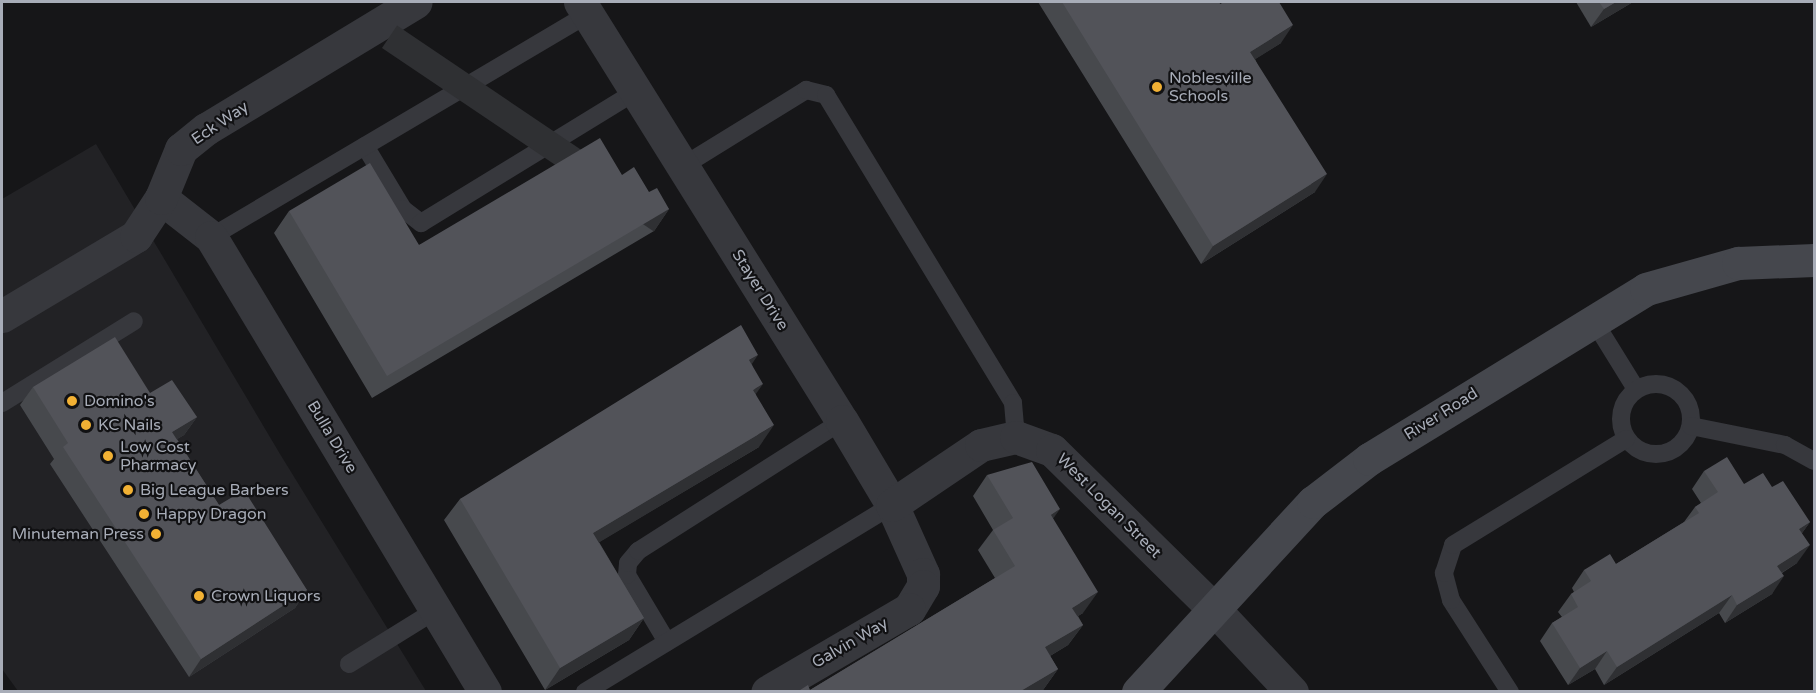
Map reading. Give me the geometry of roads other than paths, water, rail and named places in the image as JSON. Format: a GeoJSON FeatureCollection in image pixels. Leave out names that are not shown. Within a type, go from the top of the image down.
{"type":"FeatureCollection","features":[{"type":"Feature","properties":{"kind":"main road","name":"River Road"},"geometry":{"type":"LineString","coordinates":[[1138,692],[1312,502],[1370,459],[1592,318],[1675,278],[1738,263],[1815,260]]}},
{"type":"Feature","properties":{"kind":"street","name":"Eck Way"},"geometry":{"type":"LineString","coordinates":[[2,316],[136,236],[161,198],[181,149],[206,129],[416,2]]}},
{"type":"Feature","properties":{"kind":"street","name":"Stayer Drive"},"geometry":{"type":"LineString","coordinates":[[584,8],[892,505],[916,554],[923,586]]}},
{"type":"Feature","properties":{"kind":"street","name":"Bulla Drive"},"geometry":{"type":"LineString","coordinates":[[161,198],[212,237],[485,692]]}},
{"type":"Feature","properties":{"kind":"street"},"geometry":{"type":"LineString","coordinates":[[892,505],[981,445],[1016,437]]}},
{"type":"Feature","properties":{"kind":"street","name":"West Logan Street"},"geometry":{"type":"LineString","coordinates":[[1016,437],[1052,450],[1214,609],[1292,692]]}},
{"type":"Feature","properties":{"kind":"street","name":"Galvin Way"},"geometry":{"type":"LineString","coordinates":[[767,692],[909,609],[923,586]]}},
{"type":"Feature","properties":{"kind":"lane"},"geometry":{"type":"LineString","coordinates":[[212,237],[365,146],[584,8]]}},
{"type":"Feature","properties":{"kind":"lane"},"geometry":{"type":"LineString","coordinates":[[683,166],[806,90],[826,95],[1013,403],[1016,437]]}},
{"type":"Feature","properties":{"kind":"lane"},"geometry":{"type":"LineString","coordinates":[[365,146],[402,209],[421,223],[636,91]]}},
{"type":"Feature","properties":{"kind":"lane"},"geometry":{"type":"LineString","coordinates":[[1592,318],[1636,389]]}},
{"type":"Feature","properties":{"kind":"lane"},"geometry":{"type":"LineString","coordinates":[[2,403],[134,321]]}},
{"type":"Feature","properties":{"kind":"lane"},"geometry":{"type":"LineString","coordinates":[[1658,383],[1680,392],[1691,426],[1679,447],[1668,453],[1645,453],[1626,439],[1622,407],[1636,389],[1658,383]]}},
{"type":"Feature","properties":{"kind":"lane"},"geometry":{"type":"LineString","coordinates":[[667,642],[627,575],[633,557],[842,421]]}},
{"type":"Feature","properties":{"kind":"lane"},"geometry":{"type":"LineString","coordinates":[[1691,426],[1785,445],[1815,461]]}},
{"type":"Feature","properties":{"kind":"lane"},"geometry":{"type":"LineString","coordinates":[[1509,692],[1451,600],[1444,573],[1453,545],[1626,439]]}},
{"type":"Feature","properties":{"kind":"lane"},"geometry":{"type":"LineString","coordinates":[[585,692],[892,505]]}},
{"type":"Feature","properties":{"kind":"lane"},"geometry":{"type":"LineString","coordinates":[[349,664],[436,610]]}},
{"type":"Feature","properties":{"kind":"place","name":"Noblesville Schools"},"geometry":{"type":"Point","coordinates":[1157,87]}},
{"type":"Feature","properties":{"kind":"place","name":"Domino's"},"geometry":{"type":"Point","coordinates":[72,401]}},
{"type":"Feature","properties":{"kind":"place","name":"KC Nails"},"geometry":{"type":"Point","coordinates":[86,425]}},
{"type":"Feature","properties":{"kind":"place","name":"Low Cost Pharmacy"},"geometry":{"type":"Point","coordinates":[108,456]}},
{"type":"Feature","properties":{"kind":"place","name":"Big League Barbers"},"geometry":{"type":"Point","coordinates":[128,490]}},
{"type":"Feature","properties":{"kind":"place","name":"Happy Dragon"},"geometry":{"type":"Point","coordinates":[144,514]}},
{"type":"Feature","properties":{"kind":"place","name":"Minuteman Press"},"geometry":{"type":"Point","coordinates":[156,534]}},
{"type":"Feature","properties":{"kind":"place","name":"Crown Liquors"},"geometry":{"type":"Point","coordinates":[199,596]}}]}
